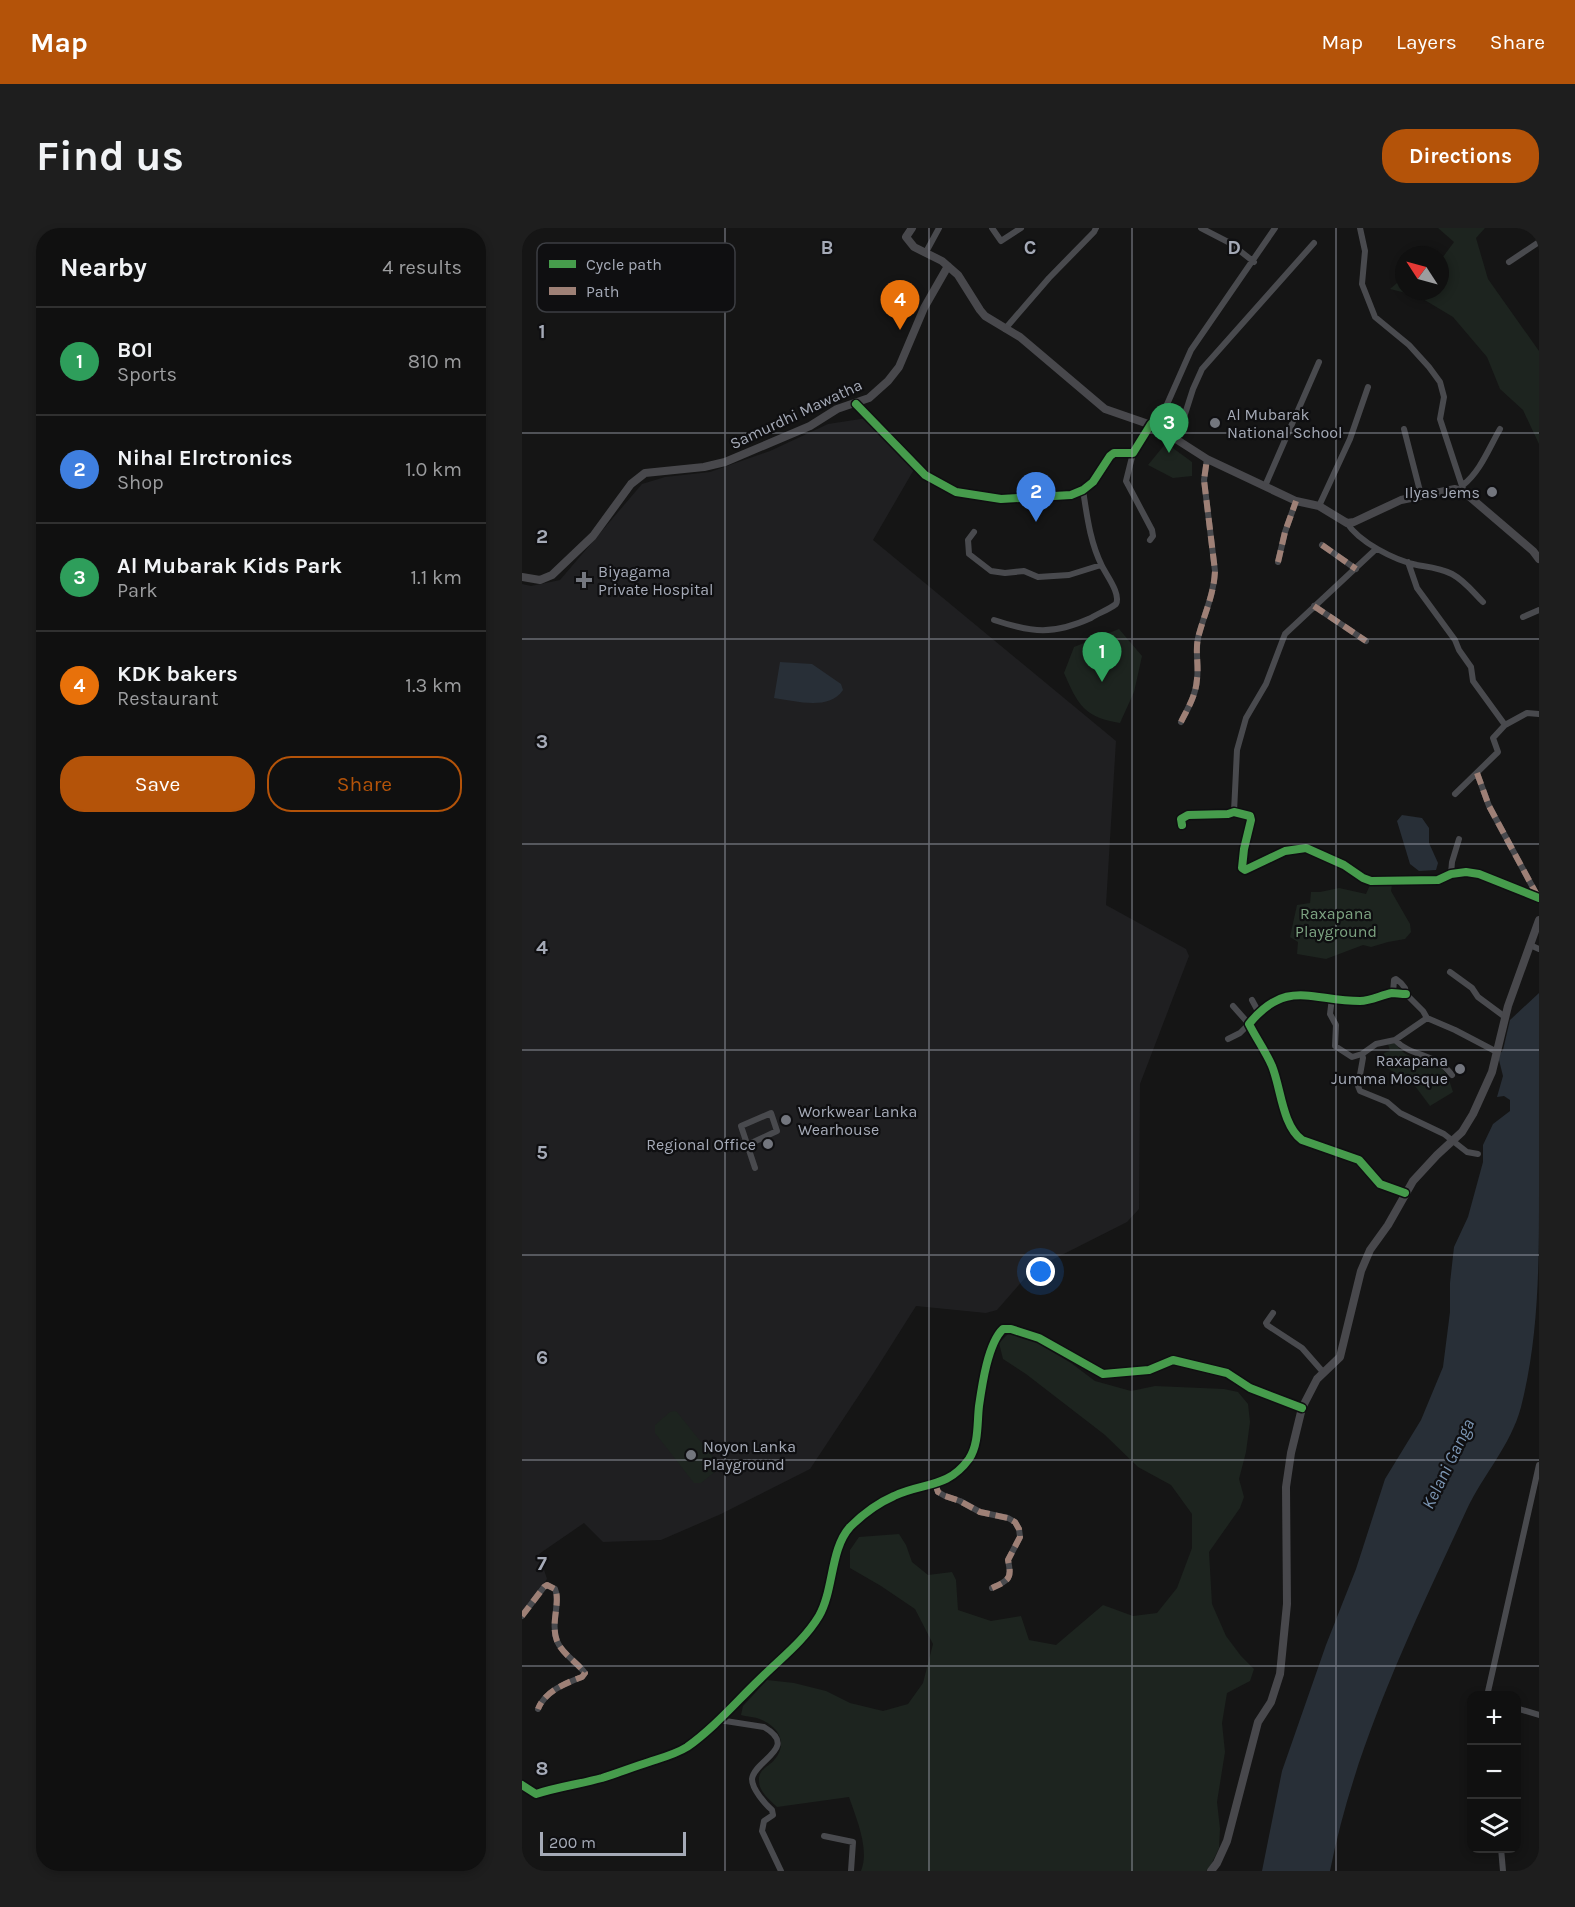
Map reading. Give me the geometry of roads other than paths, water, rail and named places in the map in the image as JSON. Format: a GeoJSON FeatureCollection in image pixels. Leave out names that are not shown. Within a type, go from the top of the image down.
{"type":"FeatureCollection","features":[{"type":"Feature","properties":{"kind":"main road"},"geometry":{"type":"LineString","coordinates":[[902,228],[914,247],[926,252],[958,275],[980,310],[1055,365],[1105,409],[1154,426],[1207,459],[1296,501],[1319,506],[1347,523],[1354,522],[1401,500],[1464,488],[1539,559]]}},
{"type":"Feature","properties":{"kind":"main road"},"geometry":{"type":"LineString","coordinates":[[906,237],[912,228]]}},
{"type":"Feature","properties":{"kind":"main road","name":"Samurdhi Mawatha"},"geometry":{"type":"LineString","coordinates":[[522,577],[540,580],[552,575],[593,536],[631,484],[645,473],[704,467],[725,462],[801,430],[837,409],[856,404],[879,391],[898,367],[924,308],[948,266]]}},
{"type":"Feature","properties":{"kind":"main road"},"geometry":{"type":"LineString","coordinates":[[1211,1871],[1227,1841],[1258,1722],[1271,1702],[1280,1674],[1286,1636],[1286,1487],[1291,1453],[1302,1408],[1317,1379],[1335,1363],[1341,1353],[1365,1259],[1388,1225],[1405,1193],[1421,1172],[1466,1126],[1473,1114],[1492,1072],[1505,1017],[1535,947],[1539,920]]}},
{"type":"Feature","properties":{"kind":"street"},"geometry":{"type":"LineString","coordinates":[[926,252],[939,228]]}},
{"type":"Feature","properties":{"kind":"street"},"geometry":{"type":"LineString","coordinates":[[992,228],[1001,241],[1021,228]]}},
{"type":"Feature","properties":{"kind":"street"},"geometry":{"type":"LineString","coordinates":[[1005,329],[1048,278],[1096,228]]}},
{"type":"Feature","properties":{"kind":"street"},"geometry":{"type":"LineString","coordinates":[[1201,228],[1230,243],[1254,262]]}},
{"type":"Feature","properties":{"kind":"street"},"geometry":{"type":"LineString","coordinates":[[1150,540],[1153,536],[1152,530],[1126,481],[1133,453],[1154,426],[1202,332],[1254,262],[1275,228]]}},
{"type":"Feature","properties":{"kind":"street"},"geometry":{"type":"LineString","coordinates":[[1360,228],[1365,251],[1362,284],[1375,317],[1409,345],[1430,367],[1440,382],[1444,397],[1440,419],[1464,488]]}},
{"type":"Feature","properties":{"kind":"street"},"geometry":{"type":"LineString","coordinates":[[1509,262],[1539,242]]}},
{"type":"Feature","properties":{"kind":"street"},"geometry":{"type":"LineString","coordinates":[[1178,439],[1193,389],[1202,369],[1314,243]]}},
{"type":"Feature","properties":{"kind":"street"},"geometry":{"type":"LineString","coordinates":[[1265,486],[1319,362]]}},
{"type":"Feature","properties":{"kind":"street"},"geometry":{"type":"LineString","coordinates":[[1319,506],[1350,439],[1368,387]]}},
{"type":"Feature","properties":{"kind":"street"},"geometry":{"type":"LineString","coordinates":[[856,404],[925,475],[956,492],[1001,499],[1071,495],[1083,490],[1093,482],[1114,453],[1133,453]]}},
{"type":"Feature","properties":{"kind":"street"},"geometry":{"type":"LineString","coordinates":[[1404,429],[1421,495]]}},
{"type":"Feature","properties":{"kind":"street"},"geometry":{"type":"LineString","coordinates":[[1464,488],[1500,429]]}},
{"type":"Feature","properties":{"kind":"street"},"geometry":{"type":"LineString","coordinates":[[1181,722],[1194,695],[1198,678],[1196,652],[1198,639],[1214,585],[1215,571],[1204,480],[1207,459]]}},
{"type":"Feature","properties":{"kind":"street"},"geometry":{"type":"LineString","coordinates":[[994,620],[1016,628],[1054,631],[1073,626],[1116,604],[1117,596],[1101,565],[1091,537],[1083,490]]}},
{"type":"Feature","properties":{"kind":"street"},"geometry":{"type":"LineString","coordinates":[[1278,562],[1296,501]]}},
{"type":"Feature","properties":{"kind":"street"},"geometry":{"type":"LineString","coordinates":[[1347,523],[1351,530],[1377,549],[1415,565],[1430,566],[1451,573],[1464,581],[1483,602]]}},
{"type":"Feature","properties":{"kind":"street"},"geometry":{"type":"LineString","coordinates":[[974,532],[968,540],[969,554],[991,571],[1005,573],[1024,571],[1038,577],[1069,575],[1101,565]]}},
{"type":"Feature","properties":{"kind":"street"},"geometry":{"type":"LineString","coordinates":[[1322,545],[1356,569]]}},
{"type":"Feature","properties":{"kind":"street"},"geometry":{"type":"LineString","coordinates":[[1234,812],[1237,750],[1246,718],[1266,684],[1285,634],[1377,549]]}},
{"type":"Feature","properties":{"kind":"street"},"geometry":{"type":"LineString","coordinates":[[1408,562],[1417,588],[1455,640],[1471,667],[1473,681],[1505,725]]}},
{"type":"Feature","properties":{"kind":"street"},"geometry":{"type":"LineString","coordinates":[[1314,606],[1366,640]]}},
{"type":"Feature","properties":{"kind":"street"},"geometry":{"type":"LineString","coordinates":[[1523,617],[1539,610]]}},
{"type":"Feature","properties":{"kind":"street"},"geometry":{"type":"LineString","coordinates":[[1455,795],[1498,752],[1493,738],[1505,725],[1527,713],[1539,714]]}},
{"type":"Feature","properties":{"kind":"street"},"geometry":{"type":"LineString","coordinates":[[1477,773],[1489,806],[1538,898]]}},
{"type":"Feature","properties":{"kind":"street"},"geometry":{"type":"LineString","coordinates":[[1182,825],[1181,819],[1188,815],[1234,812],[1247,814],[1251,820],[1244,849],[1242,868],[1245,870],[1285,851],[1306,848],[1344,865],[1371,881],[1438,880],[1451,874],[1466,872],[1479,874],[1538,898]]}},
{"type":"Feature","properties":{"kind":"street"},"geometry":{"type":"LineString","coordinates":[[1451,874],[1459,839]]}},
{"type":"Feature","properties":{"kind":"street"},"geometry":{"type":"LineString","coordinates":[[1450,972],[1505,1017]]}},
{"type":"Feature","properties":{"kind":"street"},"geometry":{"type":"LineString","coordinates":[[1393,993],[1394,979],[1405,987],[1406,994],[1427,1018],[1497,1052]]}},
{"type":"Feature","properties":{"kind":"street"},"geometry":{"type":"LineString","coordinates":[[1228,1039],[1240,1033],[1259,1013],[1274,1002],[1287,996],[1305,994],[1362,1001],[1393,993],[1406,994]]}},
{"type":"Feature","properties":{"kind":"street"},"geometry":{"type":"LineString","coordinates":[[1332,998],[1330,1014],[1336,1025],[1335,1046],[1352,1057],[1362,1054],[1376,1044],[1395,1040],[1427,1018]]}},
{"type":"Feature","properties":{"kind":"street"},"geometry":{"type":"LineString","coordinates":[[1252,999],[1259,1013]]}},
{"type":"Feature","properties":{"kind":"street"},"geometry":{"type":"LineString","coordinates":[[1233,1006],[1249,1024],[1271,1064],[1281,1103],[1296,1136],[1359,1160],[1380,1185],[1405,1193]]}},
{"type":"Feature","properties":{"kind":"street"},"geometry":{"type":"LineString","coordinates":[[1395,1040],[1403,1047],[1437,1060],[1452,1075]]}},
{"type":"Feature","properties":{"kind":"street"},"geometry":{"type":"LineString","coordinates":[[1362,1054],[1364,1058],[1358,1086],[1360,1090],[1387,1102],[1400,1113],[1453,1141],[1467,1152],[1478,1154]]}},
{"type":"Feature","properties":{"kind":"street"},"geometry":{"type":"LineString","coordinates":[[747,1145],[777,1131],[771,1113],[741,1126],[747,1145],[755,1168]]}},
{"type":"Feature","properties":{"kind":"street"},"geometry":{"type":"LineString","coordinates":[[1273,1313],[1267,1325],[1302,1348],[1323,1372]]}},
{"type":"Feature","properties":{"kind":"street"},"geometry":{"type":"LineString","coordinates":[[522,1785],[536,1794],[558,1786],[600,1778],[686,1748],[719,1720],[759,1679],[796,1646],[819,1616],[832,1580],[833,1564],[848,1529],[875,1506],[895,1495],[957,1474],[971,1456],[978,1430],[979,1407],[990,1353],[996,1336],[1003,1329],[1011,1329],[1039,1338],[1103,1374],[1149,1370],[1173,1360],[1227,1373],[1250,1388],[1302,1408]]}},
{"type":"Feature","properties":{"kind":"street"},"geometry":{"type":"LineString","coordinates":[[1487,1691],[1539,1465]]}},
{"type":"Feature","properties":{"kind":"street"},"geometry":{"type":"LineString","coordinates":[[935,1483],[936,1489],[942,1494],[981,1512],[1012,1519],[1018,1526],[1020,1537],[1008,1560],[1010,1576],[992,1588]]}},
{"type":"Feature","properties":{"kind":"street"},"geometry":{"type":"LineString","coordinates":[[522,1616],[544,1587],[547,1585],[555,1589],[557,1598],[554,1618],[556,1640],[585,1673],[582,1677],[558,1687],[540,1704],[538,1709]]}},
{"type":"Feature","properties":{"kind":"street"},"geometry":{"type":"LineString","coordinates":[[1521,1709],[1539,1715]]}},
{"type":"Feature","properties":{"kind":"street"},"geometry":{"type":"LineString","coordinates":[[719,1720],[764,1727],[770,1730],[776,1738],[777,1746],[774,1753],[752,1777],[753,1785],[772,1810],[773,1815],[764,1821],[762,1831],[781,1871]]}},
{"type":"Feature","properties":{"kind":"street"},"geometry":{"type":"LineString","coordinates":[[824,1836],[853,1842],[851,1871]]}},
{"type":"Feature","properties":{"kind":"street"},"geometry":{"type":"LineString","coordinates":[[1501,1853],[1503,1871]]}},
{"type":"Feature","properties":{"kind":"water"},"geometry":{"type":"Polygon","coordinates":[[[780,662],[812,664],[841,684],[843,690],[829,701],[821,703],[774,698],[780,662]]]}},
{"type":"Feature","properties":{"kind":"water"},"geometry":{"type":"Polygon","coordinates":[[[1402,815],[1422,818],[1429,828],[1429,843],[1438,863],[1436,870],[1419,871],[1410,864],[1397,821],[1402,815]]]}},
{"type":"Feature","properties":{"kind":"water","name":"Kelani Ganga"},"geometry":{"type":"Polygon","coordinates":[[[1539,993],[1538,1273],[1535,1327],[1521,1407],[1511,1434],[1467,1509],[1388,1686],[1354,1777],[1330,1871],[1262,1871],[1282,1771],[1326,1645],[1356,1569],[1385,1479],[1421,1420],[1443,1367],[1450,1312],[1454,1247],[1468,1217],[1483,1162],[1483,1145],[1493,1124],[1510,1111],[1510,1100],[1504,1096],[1497,1097],[1503,1076],[1498,1056],[1503,1050],[1510,1020],[1539,993]]]}},
{"type":"Feature","properties":{"kind":"place","name":"KDK bakers"},"geometry":{"type":"Point","coordinates":[900,330]}},
{"type":"Feature","properties":{"kind":"place","name":"Al Mubarak National School"},"geometry":{"type":"Point","coordinates":[1215,423]}},
{"type":"Feature","properties":{"kind":"place","name":"Al Mubarak Kids Park"},"geometry":{"type":"Point","coordinates":[1169,453]}},
{"type":"Feature","properties":{"kind":"place","name":"Ilyas Jems"},"geometry":{"type":"Point","coordinates":[1492,492]}},
{"type":"Feature","properties":{"kind":"place","name":"Nihal Elrctronics"},"geometry":{"type":"Point","coordinates":[1036,522]}},
{"type":"Feature","properties":{"kind":"place","name":"Biyagama Private Hospital"},"geometry":{"type":"Point","coordinates":[584,580]}},
{"type":"Feature","properties":{"kind":"place","name":"BOI"},"geometry":{"type":"Point","coordinates":[1102,682]}},
{"type":"Feature","properties":{"kind":"place","name":"Raxapana Jumma Mosque"},"geometry":{"type":"Point","coordinates":[1460,1069]}},
{"type":"Feature","properties":{"kind":"place","name":"Workwear Lanka Wearhouse"},"geometry":{"type":"Point","coordinates":[786,1120]}},
{"type":"Feature","properties":{"kind":"place","name":"Regional Office"},"geometry":{"type":"Point","coordinates":[768,1144]}},
{"type":"Feature","properties":{"kind":"place","name":"Noyon Lanka Playground"},"geometry":{"type":"Point","coordinates":[691,1455]}},
{"type":"Feature","properties":{"kind":"park label","name":"Raxapana Playground"},"geometry":{"type":"Point","coordinates":[1336,922]}}]}
